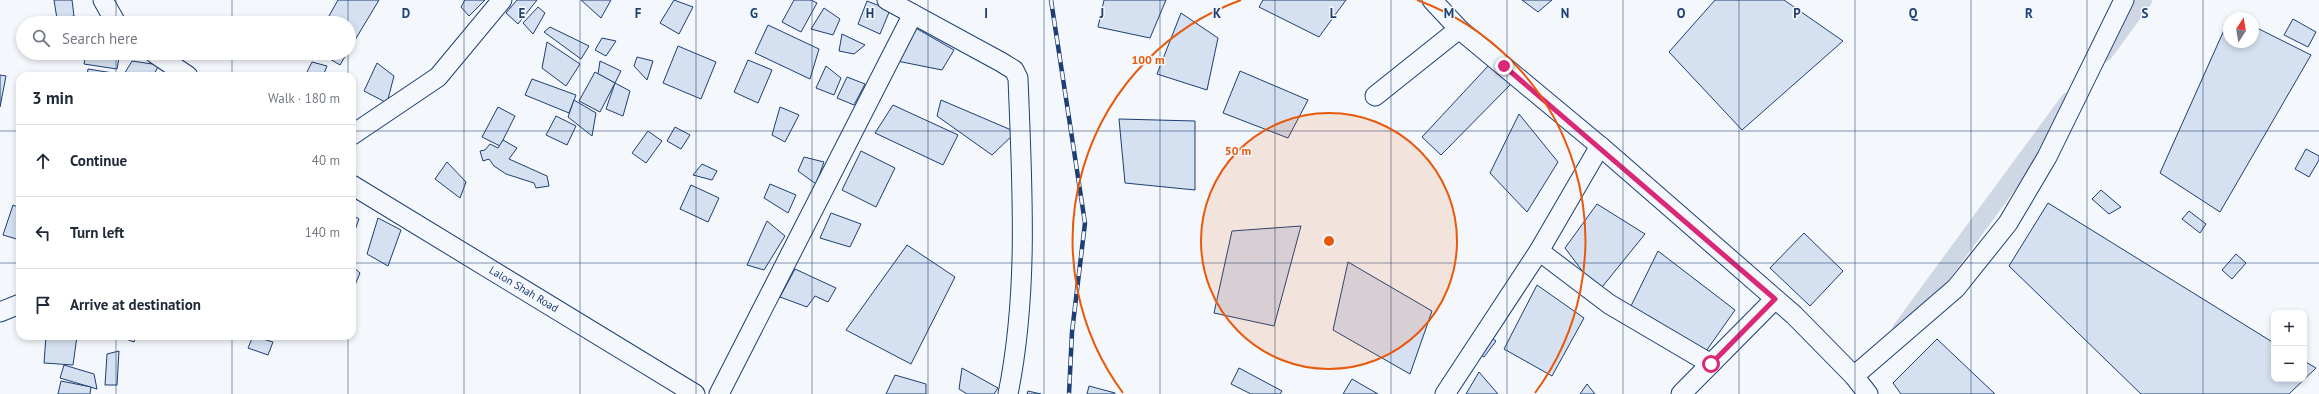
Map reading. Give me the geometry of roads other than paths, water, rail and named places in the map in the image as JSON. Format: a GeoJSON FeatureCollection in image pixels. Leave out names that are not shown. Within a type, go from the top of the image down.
{"type":"FeatureCollection","features":[{"type":"Feature","properties":{"kind":"street"},"geometry":{"type":"LineString","coordinates":[[103,0],[112,16]]}},
{"type":"Feature","properties":{"kind":"street"},"geometry":{"type":"LineString","coordinates":[[356,132],[438,77],[502,0]]}},
{"type":"Feature","properties":{"kind":"street"},"geometry":{"type":"LineString","coordinates":[[887,0],[1014,70],[1018,78],[1022,286],[1014,363],[1008,394]]}},
{"type":"Feature","properties":{"kind":"street"},"geometry":{"type":"LineString","coordinates":[[1432,0],[1459,29],[1600,146],[1794,315],[1854,376],[1868,394]]}},
{"type":"Feature","properties":{"kind":"street"},"geometry":{"type":"LineString","coordinates":[[1854,376],[1956,288],[2008,223],[2047,157],[2124,0]]}},
{"type":"Feature","properties":{"kind":"street"},"geometry":{"type":"LineString","coordinates":[[719,394],[913,14]]}},
{"type":"Feature","properties":{"kind":"street"},"geometry":{"type":"LineString","coordinates":[[1375,96],[1459,29]]}},
{"type":"Feature","properties":{"kind":"street"},"geometry":{"type":"LineString","coordinates":[[164,60],[182,72]]}},
{"type":"Feature","properties":{"kind":"street"},"geometry":{"type":"LineString","coordinates":[[1445,394],[1539,251],[1600,146]]}},
{"type":"Feature","properties":{"kind":"street","name":"Lalon Shah Road"},"geometry":{"type":"LineString","coordinates":[[356,187],[695,394]]}},
{"type":"Feature","properties":{"kind":"street"},"geometry":{"type":"LineString","coordinates":[[1539,251],[1609,304],[1711,364]]}},
{"type":"Feature","properties":{"kind":"street"},"geometry":{"type":"LineString","coordinates":[[1681,394],[1775,299]]}},
{"type":"Feature","properties":{"kind":"street"},"geometry":{"type":"LineString","coordinates":[[0,312],[16,306]]}},
{"type":"Feature","properties":{"kind":"waterway"},"geometry":{"type":"LineString","coordinates":[[2104,53],[2143,0]]}},
{"type":"Feature","properties":{"kind":"waterway"},"geometry":{"type":"LineString","coordinates":[[1901,330],[2069,101]]}},
{"type":"Feature","properties":{"kind":"railway"},"geometry":{"type":"LineString","coordinates":[[1051,0],[1085,223],[1072,332],[1069,394]]}}]}
